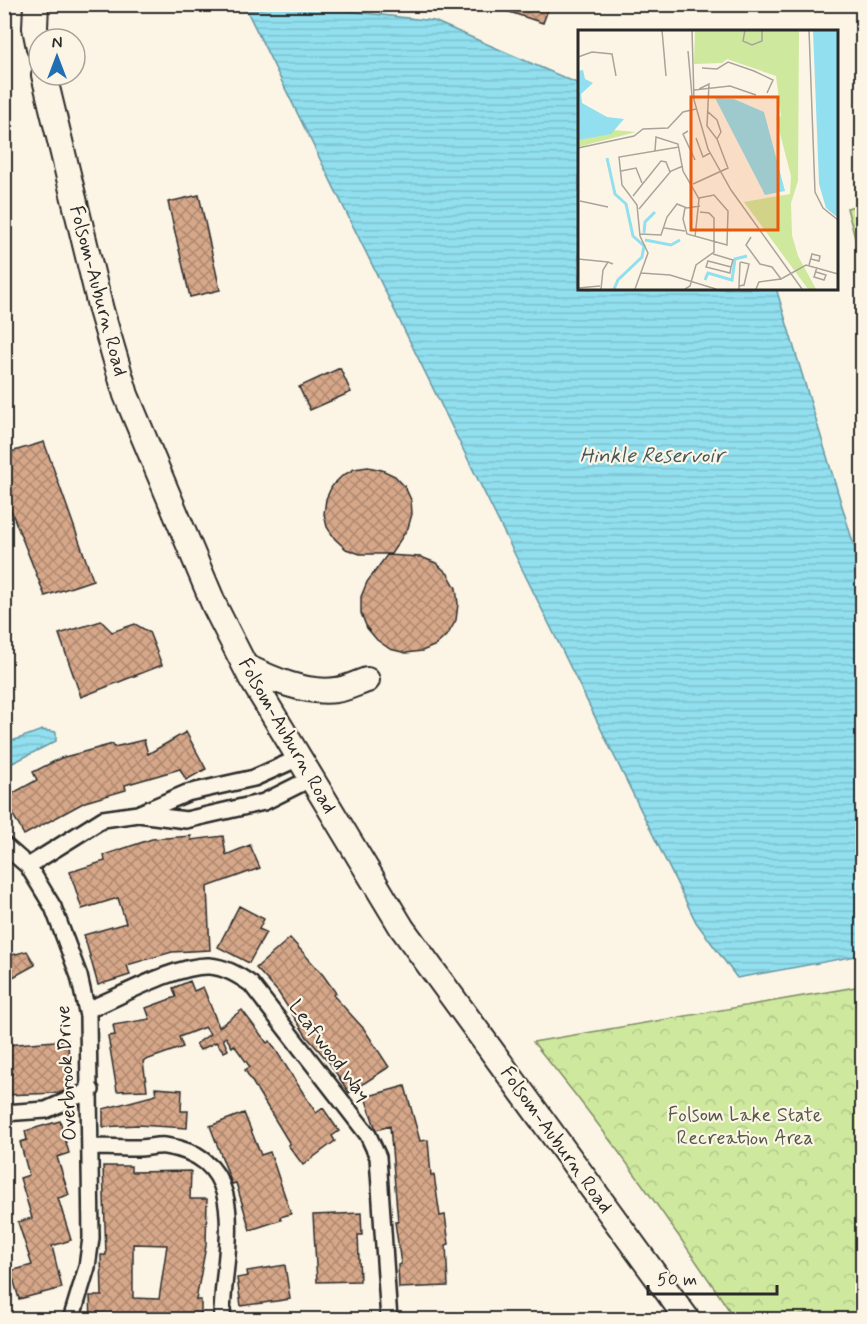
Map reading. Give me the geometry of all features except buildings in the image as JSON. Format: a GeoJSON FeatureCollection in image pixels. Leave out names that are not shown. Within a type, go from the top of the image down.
{"type":"FeatureCollection","features":[{"type":"Feature","properties":{"kind":"main road"},"geometry":{"type":"LineString","coordinates":[[23,4],[37,27]]}},
{"type":"Feature","properties":{"kind":"main road","name":"Folsom-Auburn Road"},"geometry":{"type":"LineString","coordinates":[[47,87],[100,310],[126,395],[215,607],[245,666],[310,779],[402,928],[444,989],[688,1320]]}},
{"type":"Feature","properties":{"kind":"main road"},"geometry":{"type":"LineString","coordinates":[[245,666],[269,678],[309,690],[336,690],[367,680]]}},
{"type":"Feature","properties":{"kind":"street"},"geometry":{"type":"LineString","coordinates":[[28,866],[103,819],[138,814],[188,793],[254,778],[299,758]]}},
{"type":"Feature","properties":{"kind":"street"},"geometry":{"type":"LineString","coordinates":[[138,814],[186,820],[264,802],[310,779]]}},
{"type":"Feature","properties":{"kind":"street","name":"Overbrook Drive"},"geometry":{"type":"LineString","coordinates":[[4,844],[28,866],[53,907],[68,942],[87,1010],[92,1146],[91,1238],[87,1267],[70,1320]]}},
{"type":"Feature","properties":{"kind":"street","name":"Leafwood Way"},"geometry":{"type":"LineString","coordinates":[[87,1010],[188,967],[211,966],[232,972],[251,984],[368,1135],[378,1157],[389,1320]]}},
{"type":"Feature","properties":{"kind":"street"},"geometry":{"type":"LineString","coordinates":[[4,1113],[46,1110],[91,1090]]}},
{"type":"Feature","properties":{"kind":"street"},"geometry":{"type":"LineString","coordinates":[[92,1146],[164,1146],[186,1151],[206,1163],[221,1181],[229,1203],[230,1226],[222,1320]]}},
{"type":"Feature","properties":{"kind":"green space"},"geometry":{"type":"Polygon","coordinates":[[[862,204],[862,264],[847,208],[862,204]]]}},
{"type":"Feature","properties":{"kind":"green space","name":"Folsom Lake State Recreation Area"},"geometry":{"type":"Polygon","coordinates":[[[862,986],[862,1319],[735,1319],[638,1178],[533,1042],[862,986]]]}},
{"type":"Feature","properties":{"kind":"water","name":"Hinkle Reservoir"},"geometry":{"type":"Polygon","coordinates":[[[287,4],[434,21],[578,84],[578,290],[777,290],[862,572],[862,955],[737,978],[696,922],[247,11],[287,4]]]}},
{"type":"Feature","properties":{"kind":"water"},"geometry":{"type":"Polygon","coordinates":[[[42,730],[56,732],[56,741],[5,767],[5,738],[15,740],[42,730]]]}}]}
